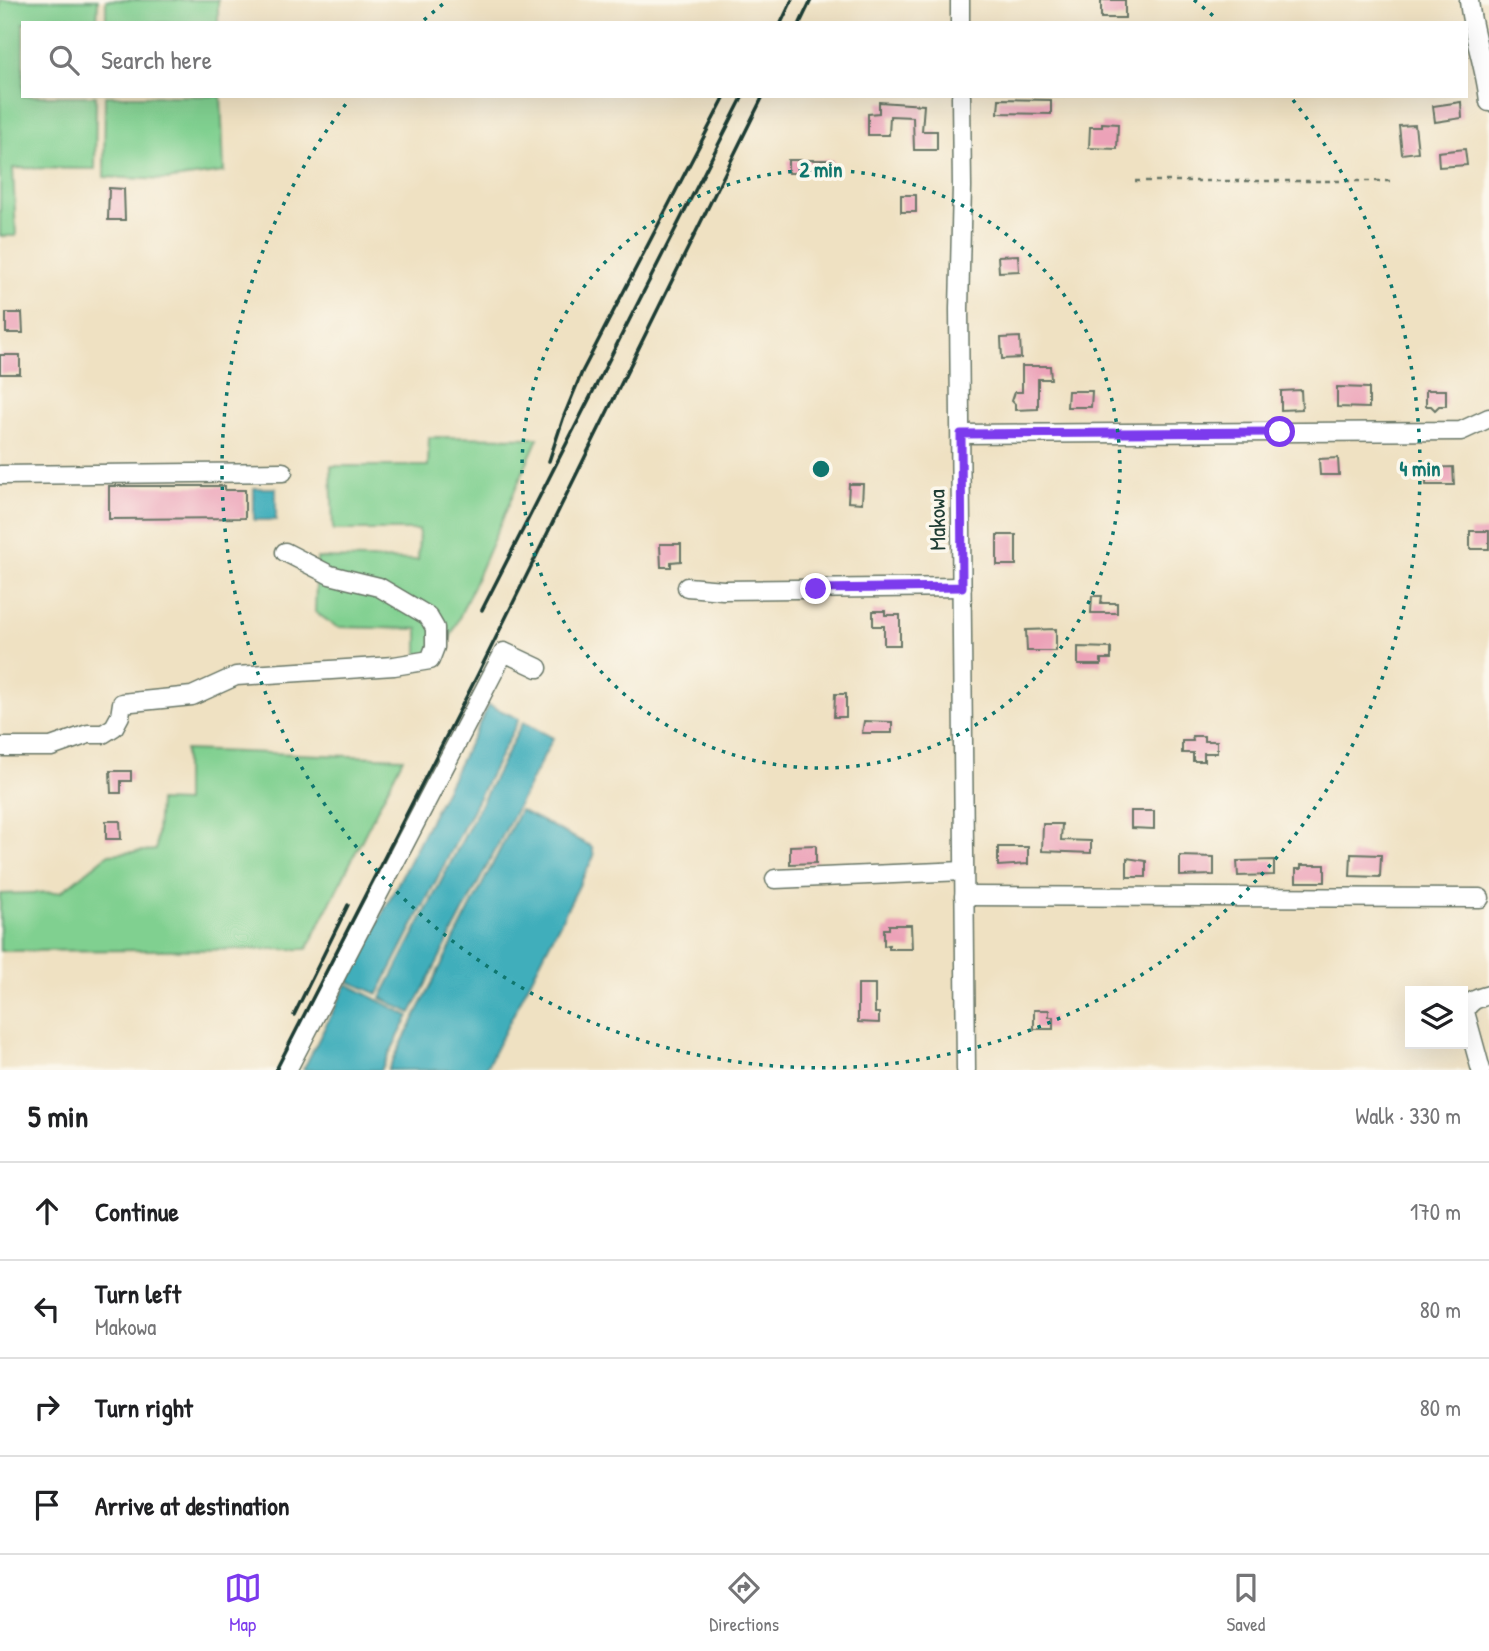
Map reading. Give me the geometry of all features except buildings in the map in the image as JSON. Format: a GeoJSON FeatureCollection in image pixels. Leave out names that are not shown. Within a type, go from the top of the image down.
{"type":"FeatureCollection","features":[{"type":"Feature","properties":{"kind":"street"},"geometry":{"type":"LineString","coordinates":[[960,0],[960,21]]}},
{"type":"Feature","properties":{"kind":"street"},"geometry":{"type":"LineString","coordinates":[[1469,0],[1489,102]]}},
{"type":"Feature","properties":{"kind":"street","name":"Makowa"},"geometry":{"type":"LineString","coordinates":[[961,98],[966,1070]]}},
{"type":"Feature","properties":{"kind":"street"},"geometry":{"type":"LineString","coordinates":[[961,434],[1461,431],[1489,418]]}},
{"type":"Feature","properties":{"kind":"street"},"geometry":{"type":"LineString","coordinates":[[0,475],[283,472]]}},
{"type":"Feature","properties":{"kind":"street"},"geometry":{"type":"LineString","coordinates":[[0,747],[51,747],[88,734],[103,734],[114,727],[120,716],[122,703],[192,696],[236,676],[394,666],[430,660],[435,647],[435,628],[428,616],[379,587],[330,575],[285,552]]}},
{"type":"Feature","properties":{"kind":"street"},"geometry":{"type":"LineString","coordinates":[[687,587],[736,590],[962,587]]}},
{"type":"Feature","properties":{"kind":"street"},"geometry":{"type":"LineString","coordinates":[[287,1070],[504,652],[538,668]]}},
{"type":"Feature","properties":{"kind":"street"},"geometry":{"type":"LineString","coordinates":[[775,880],[964,870]]}},
{"type":"Feature","properties":{"kind":"street"},"geometry":{"type":"LineString","coordinates":[[964,896],[1070,894],[1480,898]]}},
{"type":"Feature","properties":{"kind":"street"},"geometry":{"type":"LineString","coordinates":[[1481,1070],[1465,1012],[1472,1000],[1489,995]]}},
{"type":"Feature","properties":{"kind":"path"},"geometry":{"type":"LineString","coordinates":[[1135,181],[1391,181]]}},
{"type":"Feature","properties":{"kind":"green space"},"geometry":{"type":"Polygon","coordinates":[[[0,0],[98,0],[97,21],[21,21],[21,98],[96,98],[95,169],[13,168],[16,236],[0,236],[0,0]]]}},
{"type":"Feature","properties":{"kind":"green space"},"geometry":{"type":"Polygon","coordinates":[[[106,0],[218,0],[218,21],[106,21],[106,0]]]}},
{"type":"Feature","properties":{"kind":"green space"},"geometry":{"type":"Polygon","coordinates":[[[105,98],[221,98],[224,172],[166,180],[104,177],[105,98]]]}},
{"type":"Feature","properties":{"kind":"green space"},"geometry":{"type":"Polygon","coordinates":[[[429,437],[538,438],[445,650],[418,656],[418,629],[337,627],[315,612],[317,558],[418,560],[419,530],[333,530],[331,466],[428,466],[429,437]]]}},
{"type":"Feature","properties":{"kind":"green space"},"geometry":{"type":"Polygon","coordinates":[[[185,750],[403,758],[307,949],[0,951],[0,894],[61,892],[109,854],[156,850],[159,801],[185,802],[185,750]]]}},
{"type":"Feature","properties":{"kind":"water"},"geometry":{"type":"Polygon","coordinates":[[[254,488],[276,488],[276,520],[254,520],[254,488]]]}},
{"type":"Feature","properties":{"kind":"water"},"geometry":{"type":"Polygon","coordinates":[[[489,705],[519,719],[378,994],[348,981],[489,705]]]}},
{"type":"Feature","properties":{"kind":"water"},"geometry":{"type":"Polygon","coordinates":[[[523,722],[553,738],[411,1013],[381,998],[523,722]]]}},
{"type":"Feature","properties":{"kind":"water"},"geometry":{"type":"Polygon","coordinates":[[[520,810],[592,847],[594,856],[485,1070],[388,1070],[520,810]]]}},
{"type":"Feature","properties":{"kind":"water"},"geometry":{"type":"Polygon","coordinates":[[[347,984],[409,1016],[381,1070],[303,1070],[347,984]]]}},
{"type":"Feature","properties":{"kind":"railway"},"geometry":{"type":"LineString","coordinates":[[782,21],[792,0]]}},
{"type":"Feature","properties":{"kind":"railway"},"geometry":{"type":"LineString","coordinates":[[801,21],[811,0]]}},
{"type":"Feature","properties":{"kind":"railway"},"geometry":{"type":"LineString","coordinates":[[549,461],[582,372],[724,98]]}},
{"type":"Feature","properties":{"kind":"railway"},"geometry":{"type":"LineString","coordinates":[[482,610],[742,98]]}},
{"type":"Feature","properties":{"kind":"railway"},"geometry":{"type":"LineString","coordinates":[[276,1070],[477,676],[762,98]]}},
{"type":"Feature","properties":{"kind":"railway"},"geometry":{"type":"LineString","coordinates":[[294,1015],[348,905]]}},
{"type":"Feature","properties":{"kind":"route"},"geometry":{"type":"LineString","coordinates":[[816,589],[962,587],[961,434],[1280,432]]}}]}
